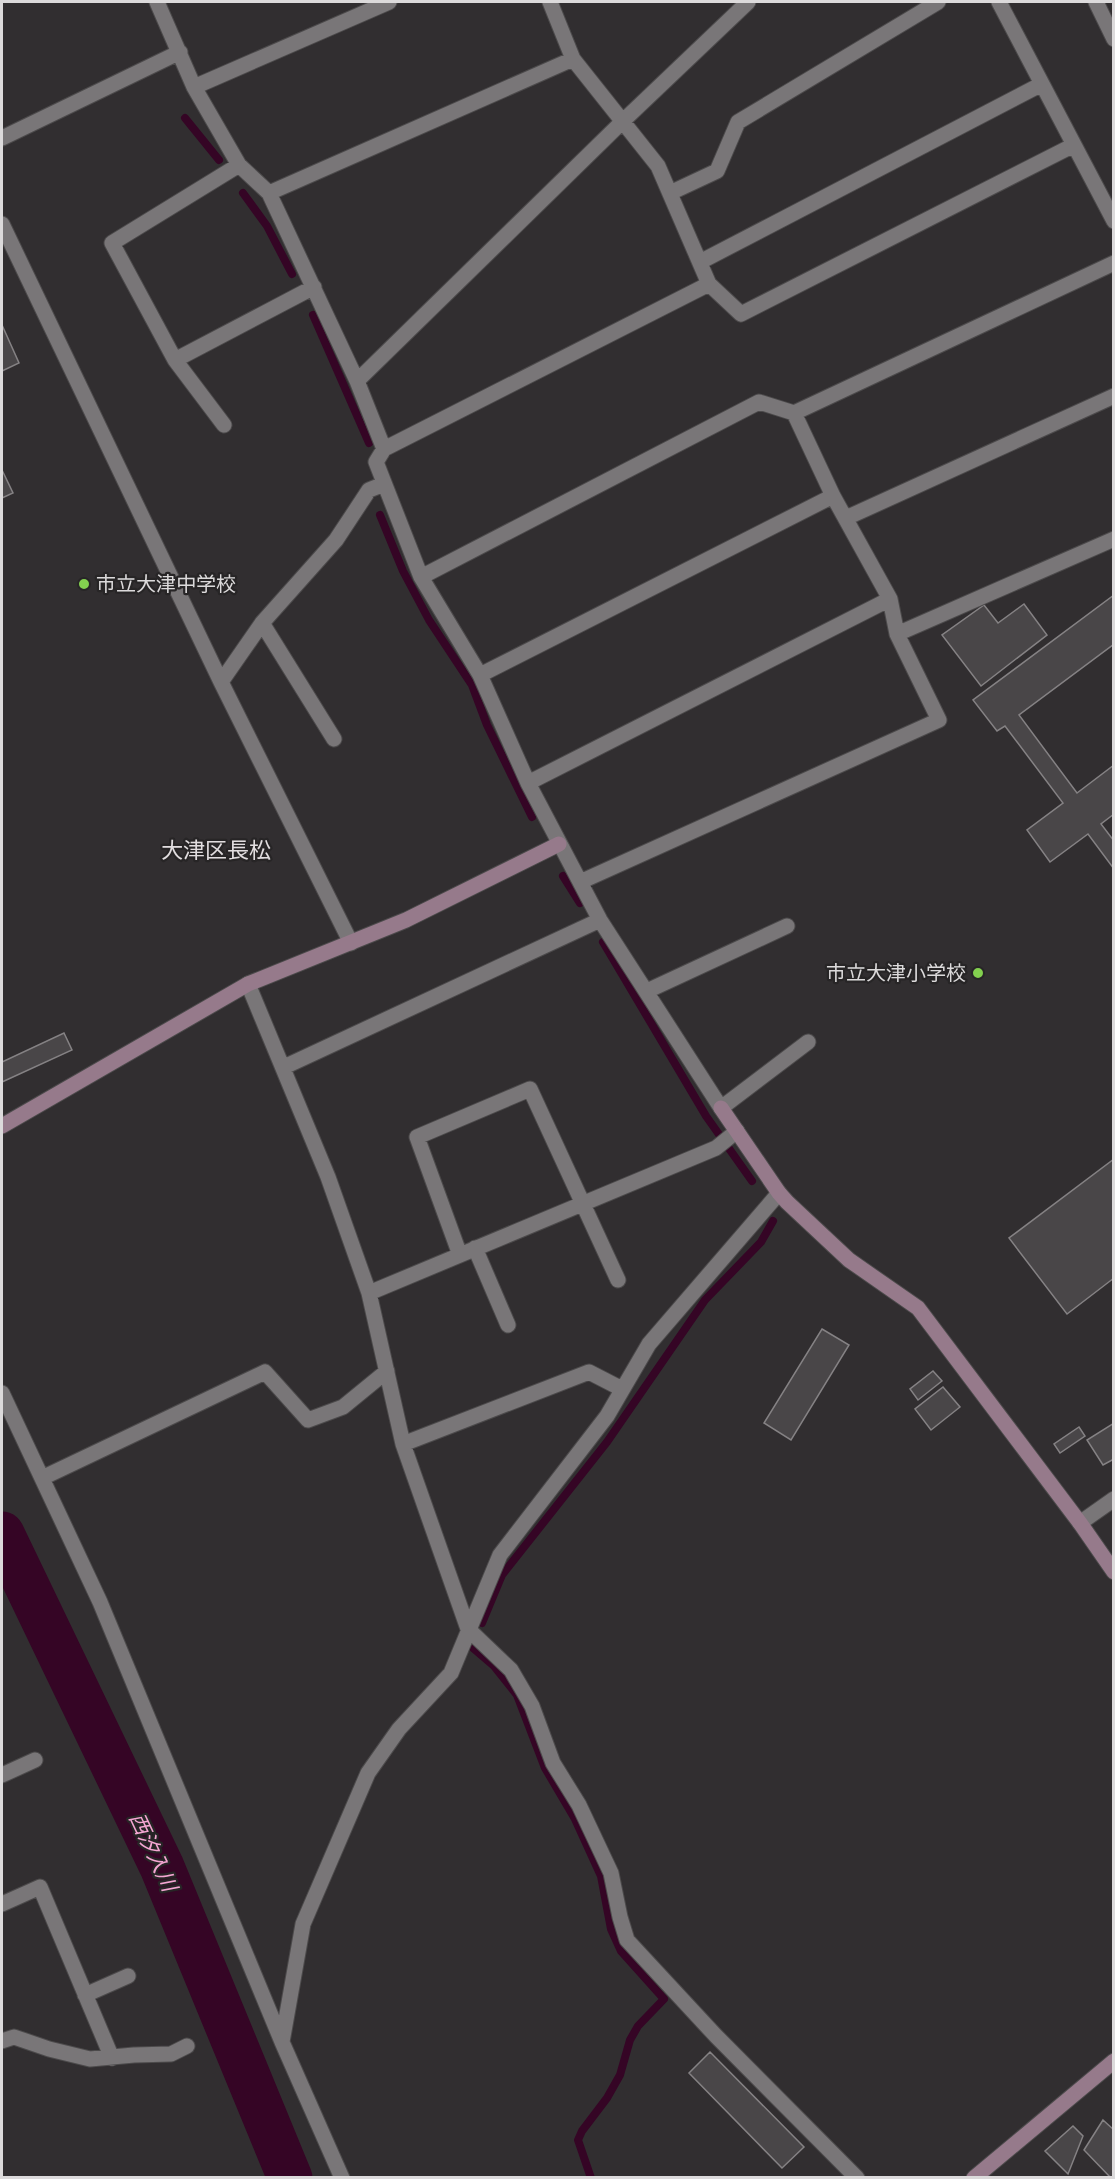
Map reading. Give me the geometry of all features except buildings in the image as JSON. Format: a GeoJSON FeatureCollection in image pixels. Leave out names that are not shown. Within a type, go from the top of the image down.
{"type":"FeatureCollection","features":[{"type":"Feature","properties":{"kind":"street"},"geometry":{"type":"LineString","coordinates":[[157,2],[194,87],[239,165],[269,193],[357,381],[384,449]]}},
{"type":"Feature","properties":{"kind":"street"},"geometry":{"type":"LineString","coordinates":[[194,87],[389,2]]}},
{"type":"Feature","properties":{"kind":"street"},"geometry":{"type":"LineString","coordinates":[[550,2],[573,59],[658,166],[709,284],[741,314],[1074,145]]}},
{"type":"Feature","properties":{"kind":"street"},"geometry":{"type":"LineString","coordinates":[[357,381],[748,2]]}},
{"type":"Feature","properties":{"kind":"street"},"geometry":{"type":"LineString","coordinates":[[670,193],[717,171],[738,122],[938,2]]}},
{"type":"Feature","properties":{"kind":"street"},"geometry":{"type":"LineString","coordinates":[[999,2],[1113,221]]}},
{"type":"Feature","properties":{"kind":"street"},"geometry":{"type":"LineString","coordinates":[[1096,2],[1111,22],[1113,39]]}},
{"type":"Feature","properties":{"kind":"street"},"geometry":{"type":"LineString","coordinates":[[2,138],[180,52]]}},
{"type":"Feature","properties":{"kind":"street"},"geometry":{"type":"LineString","coordinates":[[269,193],[573,59]]}},
{"type":"Feature","properties":{"kind":"street"},"geometry":{"type":"LineString","coordinates":[[700,262],[1042,84]]}},
{"type":"Feature","properties":{"kind":"street"},"geometry":{"type":"LineString","coordinates":[[224,425],[175,360],[112,243],[239,165]]}},
{"type":"Feature","properties":{"kind":"street"},"geometry":{"type":"LineString","coordinates":[[2,224],[221,682],[351,943]]}},
{"type":"Feature","properties":{"kind":"street"},"geometry":{"type":"LineString","coordinates":[[421,577],[759,402],[794,413],[1113,263]]}},
{"type":"Feature","properties":{"kind":"street"},"geometry":{"type":"LineString","coordinates":[[709,284],[384,449],[376,462],[421,577],[480,675],[528,783],[579,882],[600,920],[721,1108],[779,1193],[849,1260],[918,1308],[1080,1523],[1113,1572]]}},
{"type":"Feature","properties":{"kind":"street"},"geometry":{"type":"LineString","coordinates":[[175,360],[314,287]]}},
{"type":"Feature","properties":{"kind":"street"},"geometry":{"type":"LineString","coordinates":[[846,518],[1113,396]]}},
{"type":"Feature","properties":{"kind":"street"},"geometry":{"type":"LineString","coordinates":[[579,882],[939,720],[897,634],[890,599],[833,496],[794,413]]}},
{"type":"Feature","properties":{"kind":"street"},"geometry":{"type":"LineString","coordinates":[[221,682],[262,623],[336,540],[369,490],[384,484]]}},
{"type":"Feature","properties":{"kind":"street"},"geometry":{"type":"LineString","coordinates":[[480,675],[833,496]]}},
{"type":"Feature","properties":{"kind":"street"},"geometry":{"type":"LineString","coordinates":[[897,634],[1113,539]]}},
{"type":"Feature","properties":{"kind":"street"},"geometry":{"type":"LineString","coordinates":[[528,783],[890,599]]}},
{"type":"Feature","properties":{"kind":"street"},"geometry":{"type":"LineString","coordinates":[[262,623],[334,739]]}},
{"type":"Feature","properties":{"kind":"street"},"geometry":{"type":"LineString","coordinates":[[2,1126],[248,984],[406,920],[559,844]]}},
{"type":"Feature","properties":{"kind":"street"},"geometry":{"type":"LineString","coordinates":[[284,1067],[600,920]]}},
{"type":"Feature","properties":{"kind":"street"},"geometry":{"type":"LineString","coordinates":[[647,991],[787,926]]}},
{"type":"Feature","properties":{"kind":"street"},"geometry":{"type":"LineString","coordinates":[[248,984],[328,1177],[369,1293],[403,1444],[468,1629],[511,1670],[532,1706],[554,1763],[579,1805],[611,1874],[627,1940],[709,2029],[857,2178]]}},
{"type":"Feature","properties":{"kind":"street"},"geometry":{"type":"LineString","coordinates":[[721,1108],[808,1042]]}},
{"type":"Feature","properties":{"kind":"street"},"geometry":{"type":"LineString","coordinates":[[460,1255],[417,1137],[530,1089],[618,1280]]}},
{"type":"Feature","properties":{"kind":"street"},"geometry":{"type":"LineString","coordinates":[[369,1293],[716,1148],[737,1131]]}},
{"type":"Feature","properties":{"kind":"street"},"geometry":{"type":"LineString","coordinates":[[282,2042],[303,1924],[368,1773],[399,1729],[451,1673],[501,1555],[607,1416],[649,1344],[779,1193]]}},
{"type":"Feature","properties":{"kind":"street"},"geometry":{"type":"LineString","coordinates":[[475,1248],[508,1324]]}},
{"type":"Feature","properties":{"kind":"street"},"geometry":{"type":"LineString","coordinates":[[42,1478],[265,1372],[308,1420],[343,1407],[387,1371]]}},
{"type":"Feature","properties":{"kind":"street"},"geometry":{"type":"LineString","coordinates":[[403,1444],[589,1372],[622,1389]]}},
{"type":"Feature","properties":{"kind":"street"},"geometry":{"type":"LineString","coordinates":[[2,1393],[100,1602],[282,2042],[342,2178]]}},
{"type":"Feature","properties":{"kind":"street"},"geometry":{"type":"LineString","coordinates":[[1080,1523],[1113,1499]]}},
{"type":"Feature","properties":{"kind":"street"},"geometry":{"type":"LineString","coordinates":[[2,1775],[35,1760]]}},
{"type":"Feature","properties":{"kind":"street"},"geometry":{"type":"LineString","coordinates":[[2,1904],[40,1887],[112,2058]]}},
{"type":"Feature","properties":{"kind":"street"},"geometry":{"type":"LineString","coordinates":[[85,1995],[128,1976]]}},
{"type":"Feature","properties":{"kind":"street"},"geometry":{"type":"LineString","coordinates":[[2,2041],[14,2037],[90,2059],[171,2054],[187,2046]]}},
{"type":"Feature","properties":{"kind":"street"},"geometry":{"type":"LineString","coordinates":[[974,2178],[1113,2061]]}},
{"type":"Feature","properties":{"kind":"waterway"},"geometry":{"type":"LineString","coordinates":[[185,118],[219,160]]}},
{"type":"Feature","properties":{"kind":"waterway"},"geometry":{"type":"LineString","coordinates":[[243,193],[267,226],[292,274]]}},
{"type":"Feature","properties":{"kind":"waterway"},"geometry":{"type":"LineString","coordinates":[[313,315],[369,443]]}},
{"type":"Feature","properties":{"kind":"waterway"},"geometry":{"type":"LineString","coordinates":[[380,515],[403,571],[429,620],[472,685],[487,725],[532,817]]}},
{"type":"Feature","properties":{"kind":"waterway"},"geometry":{"type":"LineString","coordinates":[[563,876],[580,903]]}},
{"type":"Feature","properties":{"kind":"waterway"},"geometry":{"type":"LineString","coordinates":[[603,942],[706,1116],[752,1181]]}},
{"type":"Feature","properties":{"kind":"waterway"},"geometry":{"type":"LineString","coordinates":[[482,1623],[502,1575],[607,1442],[705,1300],[761,1242],[773,1221]]}},
{"type":"Feature","properties":{"kind":"waterway","name":"西汐入川"},"geometry":{"type":"LineString","coordinates":[[2,1534],[162,1867],[290,2178]]}},
{"type":"Feature","properties":{"kind":"waterway"},"geometry":{"type":"LineString","coordinates":[[473,1648],[494,1666],[517,1695],[545,1768],[575,1819],[601,1876],[611,1929],[621,1951],[664,1999],[638,2026],[630,2040],[620,2075],[578,2140],[591,2178]]}},
{"type":"Feature","properties":{"kind":"place","name":"市立大津中学校"},"geometry":{"type":"Point","coordinates":[84,584]}},
{"type":"Feature","properties":{"kind":"place","name":"市立大津小学校"},"geometry":{"type":"Point","coordinates":[978,973]}},
{"type":"Feature","properties":{"kind":"district","name":"大津区長松"},"geometry":{"type":"Point","coordinates":[216,850]}}]}
